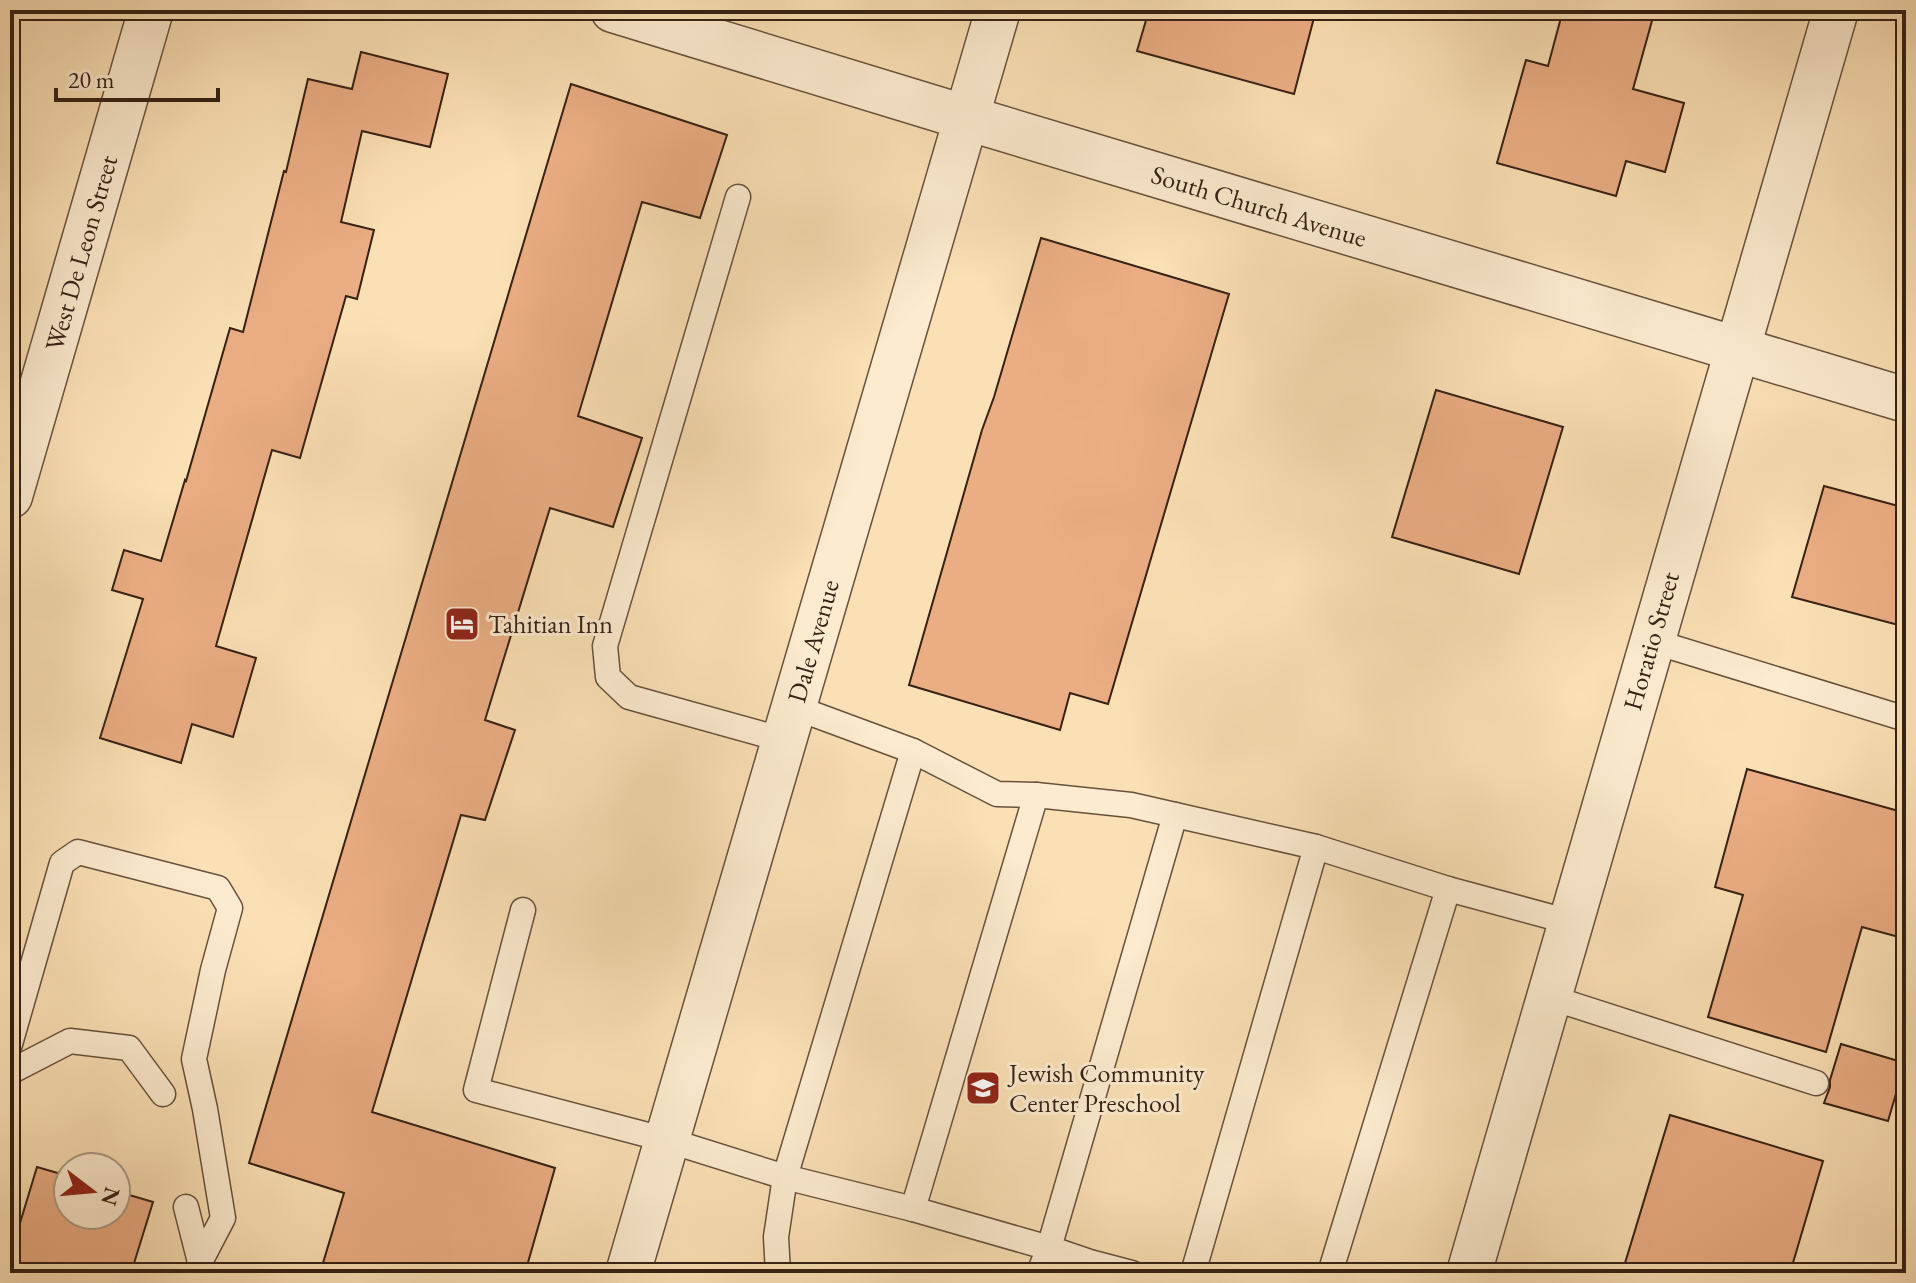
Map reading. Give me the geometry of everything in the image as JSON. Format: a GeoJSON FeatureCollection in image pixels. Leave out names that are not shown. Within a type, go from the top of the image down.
{"type":"FeatureCollection","features":[{"type":"Feature","properties":{"kind":"street","name":"West De Leon Street"},"geometry":{"type":"LineString","coordinates":[[10,496],[151,10]]}},
{"type":"Feature","properties":{"kind":"street","name":"South Church Avenue"},"geometry":{"type":"LineString","coordinates":[[613,10],[1906,400]]}},
{"type":"Feature","properties":{"kind":"street","name":"Dale Avenue"},"geometry":{"type":"LineString","coordinates":[[628,1273],[998,10]]}},
{"type":"Feature","properties":{"kind":"street","name":"Horatio Street"},"geometry":{"type":"LineString","coordinates":[[1469,1273],[1836,10]]}},
{"type":"Feature","properties":{"kind":"lane"},"geometry":{"type":"LineString","coordinates":[[738,197],[605,646],[608,677],[629,697],[789,723],[913,751],[997,794],[1131,805],[1316,847],[1448,889],[1570,922]]}},
{"type":"Feature","properties":{"kind":"lane"},"geometry":{"type":"LineString","coordinates":[[1652,641],[1906,719]]}},
{"type":"Feature","properties":{"kind":"lane"},"geometry":{"type":"LineString","coordinates":[[778,1273],[776,1237],[785,1177],[913,751]]}},
{"type":"Feature","properties":{"kind":"lane"},"geometry":{"type":"LineString","coordinates":[[913,1209],[1036,795]]}},
{"type":"Feature","properties":{"kind":"lane"},"geometry":{"type":"LineString","coordinates":[[1039,1273],[1049,1248],[1175,815]]}},
{"type":"Feature","properties":{"kind":"lane"},"geometry":{"type":"LineString","coordinates":[[1193,1273],[1316,847]]}},
{"type":"Feature","properties":{"kind":"lane"},"geometry":{"type":"LineString","coordinates":[[10,1044],[62,863],[78,852],[218,888],[230,908],[194,1059],[223,1218],[198,1268]]}},
{"type":"Feature","properties":{"kind":"lane"},"geometry":{"type":"LineString","coordinates":[[1330,1273],[1448,889]]}},
{"type":"Feature","properties":{"kind":"lane"},"geometry":{"type":"LineString","coordinates":[[523,910],[476,1090],[667,1140],[785,1177],[913,1209],[1132,1273]]}},
{"type":"Feature","properties":{"kind":"lane"},"geometry":{"type":"LineString","coordinates":[[1549,997],[1816,1083]]}},
{"type":"Feature","properties":{"kind":"lane"},"geometry":{"type":"LineString","coordinates":[[10,1072],[70,1041],[129,1048],[163,1094]]}},
{"type":"Feature","properties":{"kind":"lane"},"geometry":{"type":"LineString","coordinates":[[186,1207],[198,1268]]}},
{"type":"Feature","properties":{"kind":"building"},"geometry":{"type":"Polygon","coordinates":[[[1149,10],[1316,10],[1294,94],[1137,51],[1149,10]]]}},
{"type":"Feature","properties":{"kind":"building"},"geometry":{"type":"Polygon","coordinates":[[[1563,10],[1655,10],[1633,89],[1684,103],[1665,172],[1626,161],[1616,196],[1497,163],[1526,60],[1548,66],[1563,10]]]}},
{"type":"Feature","properties":{"kind":"building"},"geometry":{"type":"Polygon","coordinates":[[[361,52],[448,74],[430,147],[362,131],[341,222],[374,230],[357,299],[346,296],[300,458],[272,450],[216,646],[256,658],[233,737],[192,724],[181,763],[100,738],[143,599],[112,590],[124,550],[161,561],[230,328],[243,332],[308,79],[352,89],[361,52]]]}},
{"type":"Feature","properties":{"kind":"building","name":"Tahitian Inn"},"geometry":{"type":"Polygon","coordinates":[[[571,84],[727,135],[700,218],[642,202],[578,416],[642,438],[613,527],[550,508],[485,720],[515,730],[485,820],[461,815],[372,1112],[555,1168],[525,1273],[320,1273],[344,1193],[249,1163],[571,84]]]}},
{"type":"Feature","properties":{"kind":"building"},"geometry":{"type":"Polygon","coordinates":[[[1041,238],[1229,294],[1108,704],[1070,693],[1060,730],[909,685],[1041,238]]]}},
{"type":"Feature","properties":{"kind":"building"},"geometry":{"type":"Polygon","coordinates":[[[1436,390],[1563,427],[1519,574],[1392,537],[1436,390]]]}},
{"type":"Feature","properties":{"kind":"building"},"geometry":{"type":"Polygon","coordinates":[[[1824,486],[1906,508],[1906,627],[1792,597],[1824,486]]]}},
{"type":"Feature","properties":{"kind":"building"},"geometry":{"type":"Polygon","coordinates":[[[1747,769],[1906,813],[1906,939],[1862,927],[1826,1052],[1708,1017],[1743,895],[1715,887],[1747,769]]]}},
{"type":"Feature","properties":{"kind":"building"},"geometry":{"type":"Polygon","coordinates":[[[1841,1044],[1905,1063],[1888,1121],[1824,1103],[1841,1044]]]}},
{"type":"Feature","properties":{"kind":"building"},"geometry":{"type":"Polygon","coordinates":[[[1670,1115],[1823,1161],[1790,1273],[1622,1273],[1670,1115]]]}},
{"type":"Feature","properties":{"kind":"building"},"geometry":{"type":"Polygon","coordinates":[[[37,1167],[52,1171],[52,1231],[132,1231],[132,1196],[153,1202],[131,1273],[10,1273],[10,1256],[37,1167]]]}},
{"type":"Feature","properties":{"kind":"place","name":"Tahitian Inn"},"geometry":{"type":"Point","coordinates":[462,624]}},
{"type":"Feature","properties":{"kind":"place","name":"Jewish Community Center Preschool"},"geometry":{"type":"Point","coordinates":[983,1088]}}]}
